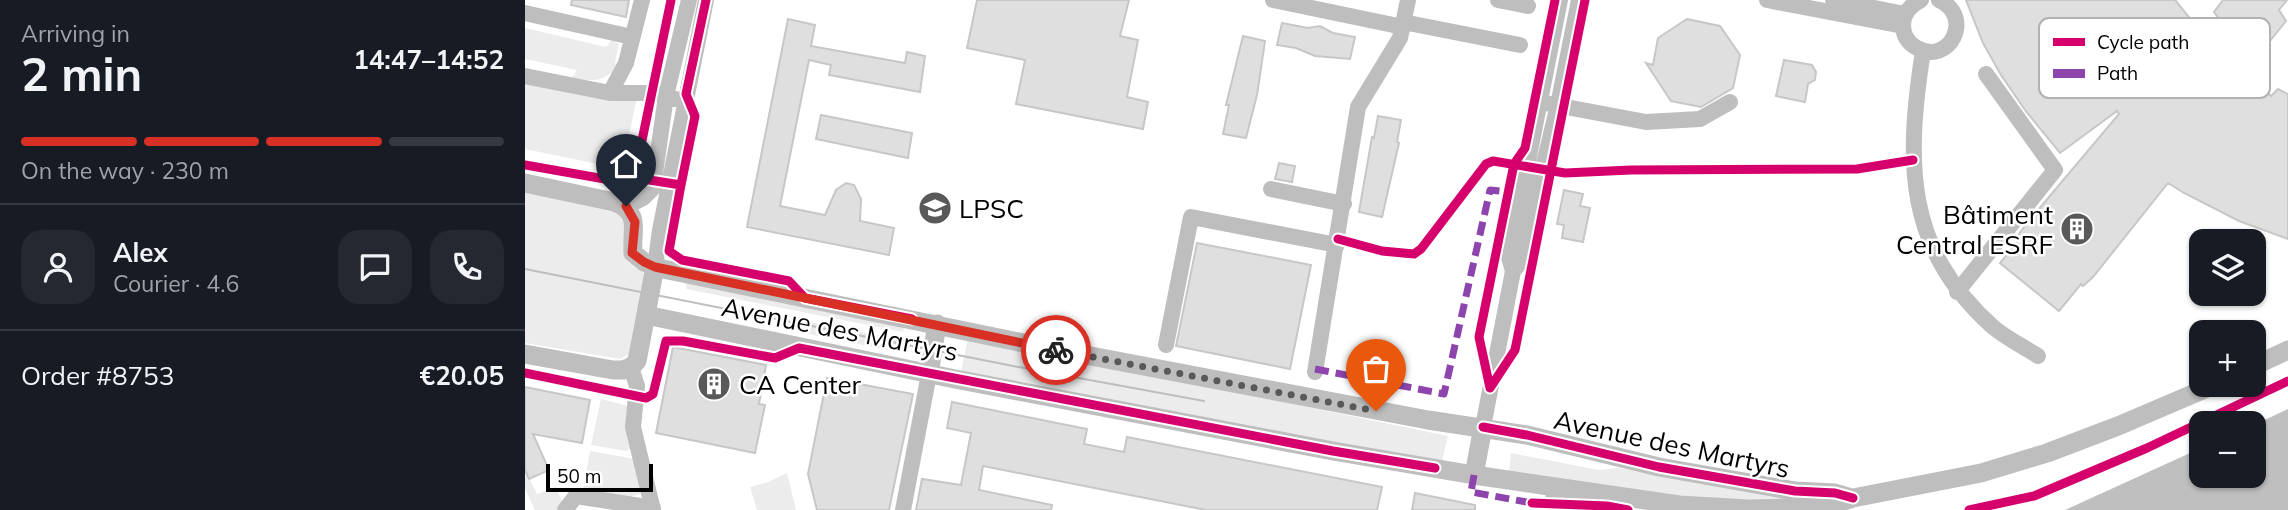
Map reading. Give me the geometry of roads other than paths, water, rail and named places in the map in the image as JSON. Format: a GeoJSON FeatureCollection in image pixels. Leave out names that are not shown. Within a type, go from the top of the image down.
{"type":"FeatureCollection","features":[{"type":"Feature","properties":{"kind":"main road"},"geometry":{"type":"LineString","coordinates":[[525,183],[626,206],[635,222],[632,253],[655,267],[638,361],[631,367],[613,370],[525,354]]}},
{"type":"Feature","properties":{"kind":"main road","name":"Avenue des Martyrs"},"geometry":{"type":"LineString","coordinates":[[655,267],[1038,346],[1429,421],[1527,435],[1659,467],[1795,491],[1835,493],[1853,498]]}},
{"type":"Feature","properties":{"kind":"main road","name":"Avenue des Martyrs"},"geometry":{"type":"LineString","coordinates":[[646,316],[929,374],[1319,448],[1474,475],[1679,505],[1749,509],[1826,507],[1853,498],[1981,473],[2047,453],[2189,396]]}},
{"type":"Feature","properties":{"kind":"main road"},"geometry":{"type":"LineString","coordinates":[[929,374],[937,324]]}},
{"type":"Feature","properties":{"kind":"main road"},"geometry":{"type":"LineString","coordinates":[[2266,360],[2288,350]]}},
{"type":"Feature","properties":{"kind":"main road"},"geometry":{"type":"LineString","coordinates":[[1474,475],[1483,427]]}},
{"type":"Feature","properties":{"kind":"street"},"geometry":{"type":"LineString","coordinates":[[610,93],[626,63],[642,0]]}},
{"type":"Feature","properties":{"kind":"street"},"geometry":{"type":"LineString","coordinates":[[626,206],[643,198],[653,188],[666,96],[689,0]]}},
{"type":"Feature","properties":{"kind":"street"},"geometry":{"type":"LineString","coordinates":[[655,267],[706,0]]}},
{"type":"Feature","properties":{"kind":"street"},"geometry":{"type":"LineString","coordinates":[[1273,0],[1520,45]]}},
{"type":"Feature","properties":{"kind":"street"},"geometry":{"type":"LineString","coordinates":[[1315,372],[1358,107],[1400,38],[1408,0]]}},
{"type":"Feature","properties":{"kind":"street"},"geometry":{"type":"LineString","coordinates":[[1498,0],[1528,6]]}},
{"type":"Feature","properties":{"kind":"street"},"geometry":{"type":"LineString","coordinates":[[1483,427],[1513,271],[1509,257],[1560,0]]}},
{"type":"Feature","properties":{"kind":"street"},"geometry":{"type":"LineString","coordinates":[[1513,271],[1520,263],[1558,106],[1579,0]]}},
{"type":"Feature","properties":{"kind":"street"},"geometry":{"type":"LineString","coordinates":[[1767,0],[1904,20]]}},
{"type":"Feature","properties":{"kind":"street"},"geometry":{"type":"LineString","coordinates":[[1833,0],[1904,20]]}},
{"type":"Feature","properties":{"kind":"street"},"geometry":{"type":"LineString","coordinates":[[1921,0],[1913,5],[1904,20],[1905,36],[1911,45],[1923,51],[1936,51],[1947,46],[1956,32],[1954,12],[1938,0]]}},
{"type":"Feature","properties":{"kind":"street"},"geometry":{"type":"LineString","coordinates":[[525,13],[632,37]]}},
{"type":"Feature","properties":{"kind":"street"},"geometry":{"type":"LineString","coordinates":[[1923,51],[1912,144],[1916,196],[1923,226],[1938,261],[1958,292],[1995,329],[2038,356]]}},
{"type":"Feature","properties":{"kind":"street"},"geometry":{"type":"LineString","coordinates":[[1958,292],[2055,170],[1986,74]]}},
{"type":"Feature","properties":{"kind":"street"},"geometry":{"type":"LineString","coordinates":[[525,76],[610,93],[654,93],[674,97],[681,107],[682,120]]}},
{"type":"Feature","properties":{"kind":"street"},"geometry":{"type":"LineString","coordinates":[[1541,102],[1646,122],[1700,119],[1730,102]]}},
{"type":"Feature","properties":{"kind":"street"},"geometry":{"type":"LineString","coordinates":[[1271,189],[1343,204]]}},
{"type":"Feature","properties":{"kind":"street"},"geometry":{"type":"LineString","coordinates":[[1166,345],[1191,217],[1337,245]]}},
{"type":"Feature","properties":{"kind":"street"},"geometry":{"type":"LineString","coordinates":[[565,510],[576,496],[653,509],[633,427],[637,386],[631,367]]}},
{"type":"Feature","properties":{"kind":"street"},"geometry":{"type":"LineString","coordinates":[[903,510],[929,374]]}},
{"type":"Feature","properties":{"kind":"street"},"geometry":{"type":"LineString","coordinates":[[1553,510],[1554,486]]}},
{"type":"Feature","properties":{"kind":"tram line"},"geometry":{"type":"LineString","coordinates":[[525,269],[1204,401]]}},
{"type":"Feature","properties":{"kind":"place","name":"LPSC"},"geometry":{"type":"Point","coordinates":[935,208]}},
{"type":"Feature","properties":{"kind":"place","name":"Bâtiment Central ESRF"},"geometry":{"type":"Point","coordinates":[2077,229]}},
{"type":"Feature","properties":{"kind":"place","name":"CA Center"},"geometry":{"type":"Point","coordinates":[714,384]}}]}
